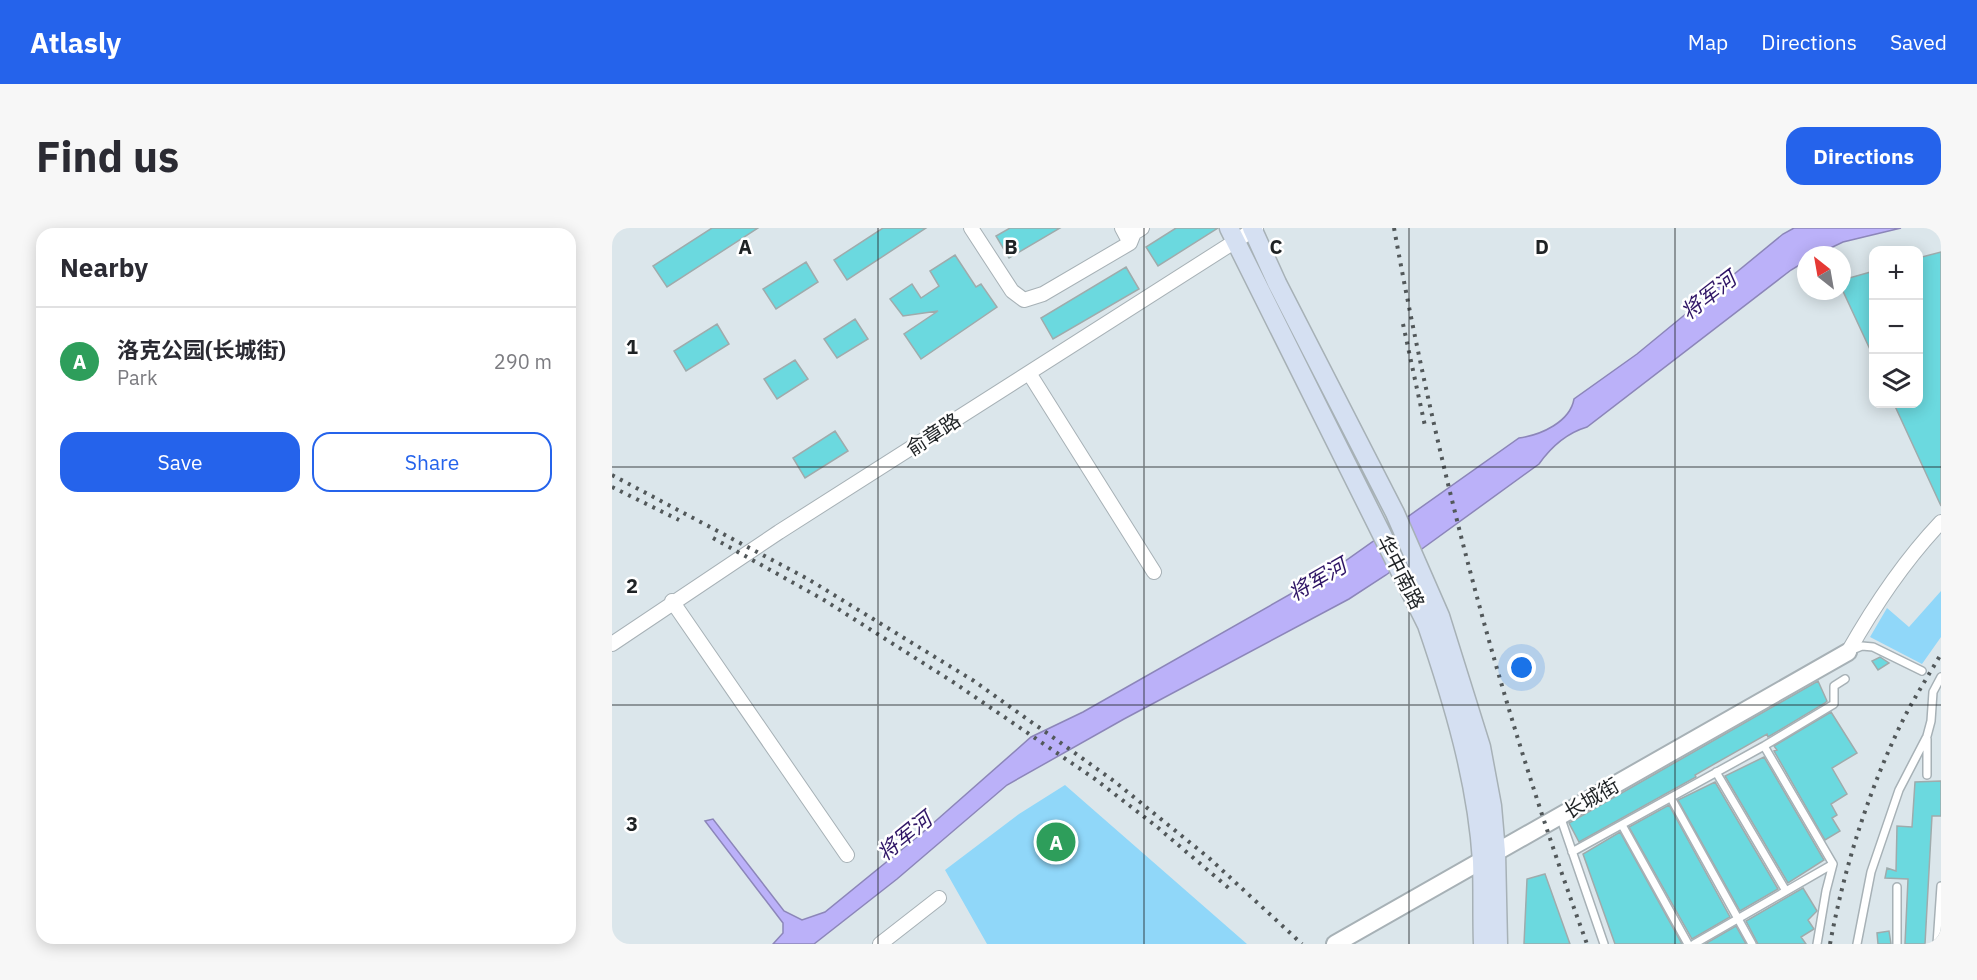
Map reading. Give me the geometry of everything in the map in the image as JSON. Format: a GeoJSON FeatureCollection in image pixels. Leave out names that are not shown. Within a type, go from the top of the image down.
{"type":"FeatureCollection","features":[{"type":"Feature","properties":{"kind":"main road","name":"华中南路"},"geometry":{"type":"LineString","coordinates":[[1254,229],[1277,283],[1395,513],[1411,571]]}},
{"type":"Feature","properties":{"kind":"main road","name":"华中南路"},"geometry":{"type":"LineString","coordinates":[[1232,235],[1379,529],[1411,571],[1440,616],[1481,747],[1492,806],[1483,944]]}},
{"type":"Feature","properties":{"kind":"main road","name":"华中南路"},"geometry":{"type":"LineString","coordinates":[[1489,856],[1498,944]]}},
{"type":"Feature","properties":{"kind":"street"},"geometry":{"type":"LineString","coordinates":[[971,228],[1012,291],[1024,300],[1043,294],[1130,243],[1134,233],[1142,228]]}},
{"type":"Feature","properties":{"kind":"street"},"geometry":{"type":"LineString","coordinates":[[1122,228],[1130,243]]}},
{"type":"Feature","properties":{"kind":"street","name":"俞章路"},"geometry":{"type":"LineString","coordinates":[[612,644],[789,526],[1029,373],[1232,235],[1254,229]]}},
{"type":"Feature","properties":{"kind":"street"},"geometry":{"type":"LineString","coordinates":[[1029,373],[1154,572]]}},
{"type":"Feature","properties":{"kind":"street"},"geometry":{"type":"LineString","coordinates":[[1848,652],[1867,619],[1928,536],[1941,522]]}},
{"type":"Feature","properties":{"kind":"street"},"geometry":{"type":"LineString","coordinates":[[673,602],[847,855]]}},
{"type":"Feature","properties":{"kind":"street","name":"长城街"},"geometry":{"type":"LineString","coordinates":[[1335,944],[1848,652]]}},
{"type":"Feature","properties":{"kind":"street"},"geometry":{"type":"LineString","coordinates":[[880,944],[939,898]]}},
{"type":"Feature","properties":{"kind":"lane"},"geometry":{"type":"LineString","coordinates":[[1848,652],[1862,646],[1873,647],[1922,671]]}},
{"type":"Feature","properties":{"kind":"lane"},"geometry":{"type":"LineString","coordinates":[[1857,944],[1871,872],[1899,790],[1927,736],[1931,721],[1933,692],[1939,678]]}},
{"type":"Feature","properties":{"kind":"lane"},"geometry":{"type":"LineString","coordinates":[[1572,852],[1764,746],[1834,704],[1834,686],[1845,679]]}},
{"type":"Feature","properties":{"kind":"lane"},"geometry":{"type":"LineString","coordinates":[[1927,736],[1927,775]]}},
{"type":"Feature","properties":{"kind":"lane"},"geometry":{"type":"LineString","coordinates":[[1764,746],[1833,864],[1817,944]]}},
{"type":"Feature","properties":{"kind":"lane"},"geometry":{"type":"LineString","coordinates":[[1716,772],[1786,891]]}},
{"type":"Feature","properties":{"kind":"lane"},"geometry":{"type":"LineString","coordinates":[[1671,798],[1752,944]]}},
{"type":"Feature","properties":{"kind":"lane"},"geometry":{"type":"LineString","coordinates":[[1560,816],[1604,944]]}},
{"type":"Feature","properties":{"kind":"lane"},"geometry":{"type":"LineString","coordinates":[[1622,825],[1688,944]]}},
{"type":"Feature","properties":{"kind":"lane"},"geometry":{"type":"LineString","coordinates":[[1694,944],[1833,864]]}},
{"type":"Feature","properties":{"kind":"lane"},"geometry":{"type":"LineString","coordinates":[[1938,941],[1941,886]]}},
{"type":"Feature","properties":{"kind":"lane"},"geometry":{"type":"LineString","coordinates":[[1897,887],[1897,944]]}},
{"type":"Feature","properties":{"kind":"shaded area"},"geometry":{"type":"Polygon","coordinates":[[[1941,591],[1941,637],[1922,664],[1870,637],[1887,608],[1909,627],[1941,591]]]}},
{"type":"Feature","properties":{"kind":"shaded area"},"geometry":{"type":"Polygon","coordinates":[[[1065,785],[1247,944],[987,944],[945,870],[1019,814],[1065,785]]]}},
{"type":"Feature","properties":{"kind":"water","name":"将军河"},"geometry":{"type":"Polygon","coordinates":[[[1794,228],[1901,228],[1835,246],[1797,246],[1797,266],[1587,427],[1560,441],[1539,464],[1386,575],[1349,599],[1124,719],[1007,785],[897,879],[814,944],[773,944],[783,933],[783,923],[705,821],[713,819],[784,911],[802,920],[825,912],[922,833],[1031,737],[1083,712],[1331,571],[1519,438],[1536,434],[1561,421],[1574,399],[1637,354],[1783,234],[1794,228]]]}},
{"type":"Feature","properties":{"kind":"building"},"geometry":{"type":"Polygon","coordinates":[[[712,228],[758,228],[667,287],[653,266],[712,228]]]}},
{"type":"Feature","properties":{"kind":"building"},"geometry":{"type":"Polygon","coordinates":[[[883,228],[926,228],[847,280],[834,260],[883,228]]]}},
{"type":"Feature","properties":{"kind":"building"},"geometry":{"type":"Polygon","coordinates":[[[1010,228],[1060,228],[1009,258],[996,236],[1010,228]]]}},
{"type":"Feature","properties":{"kind":"building"},"geometry":{"type":"Polygon","coordinates":[[[1176,228],[1218,228],[1158,266],[1146,247],[1176,228]]]}},
{"type":"Feature","properties":{"kind":"building"},"geometry":{"type":"Polygon","coordinates":[[[1941,252],[1941,506],[1896,408],[1923,408],[1923,257],[1941,252]]]}},
{"type":"Feature","properties":{"kind":"building"},"geometry":{"type":"Polygon","coordinates":[[[955,255],[976,287],[981,284],[997,307],[921,359],[904,334],[938,311],[903,316],[890,299],[912,284],[921,298],[939,286],[930,271],[955,255]]]}},
{"type":"Feature","properties":{"kind":"building"},"geometry":{"type":"Polygon","coordinates":[[[806,262],[818,282],[776,309],[763,289],[806,262]]]}},
{"type":"Feature","properties":{"kind":"building"},"geometry":{"type":"Polygon","coordinates":[[[1126,267],[1139,289],[1053,339],[1041,318],[1126,267]]]}},
{"type":"Feature","properties":{"kind":"building"},"geometry":{"type":"Polygon","coordinates":[[[1869,272],[1869,347],[1847,300],[1851,300],[1851,277],[1869,272]]]}},
{"type":"Feature","properties":{"kind":"building"},"geometry":{"type":"Polygon","coordinates":[[[855,319],[868,339],[837,358],[824,339],[855,319]]]}},
{"type":"Feature","properties":{"kind":"building"},"geometry":{"type":"Polygon","coordinates":[[[717,324],[729,344],[686,371],[674,351],[717,324]]]}},
{"type":"Feature","properties":{"kind":"building"},"geometry":{"type":"Polygon","coordinates":[[[795,360],[808,379],[777,399],[764,379],[795,360]]]}},
{"type":"Feature","properties":{"kind":"building"},"geometry":{"type":"Polygon","coordinates":[[[835,431],[848,451],[805,478],[793,458],[835,431]]]}},
{"type":"Feature","properties":{"kind":"building"},"geometry":{"type":"Polygon","coordinates":[[[1880,657],[1889,663],[1878,670],[1872,661],[1880,657]]]}},
{"type":"Feature","properties":{"kind":"building"},"geometry":{"type":"Polygon","coordinates":[[[1818,681],[1827,701],[1825,703],[1579,842],[1569,823],[1818,681]]]}},
{"type":"Feature","properties":{"kind":"building"},"geometry":{"type":"Polygon","coordinates":[[[1831,712],[1857,753],[1832,768],[1847,794],[1831,804],[1837,815],[1832,818],[1840,831],[1825,840],[1774,751],[1777,750],[1774,746],[1831,712]]]}},
{"type":"Feature","properties":{"kind":"building"},"geometry":{"type":"Polygon","coordinates":[[[1764,757],[1824,860],[1788,883],[1725,776],[1764,757]]]}},
{"type":"Feature","properties":{"kind":"building"},"geometry":{"type":"Polygon","coordinates":[[[1941,781],[1941,816],[1932,816],[1925,944],[1905,944],[1908,879],[1885,878],[1887,868],[1896,871],[1897,826],[1912,827],[1915,782],[1941,781]]]}},
{"type":"Feature","properties":{"kind":"building"},"geometry":{"type":"Polygon","coordinates":[[[1715,782],[1778,889],[1740,911],[1678,800],[1715,782]]]}},
{"type":"Feature","properties":{"kind":"building"},"geometry":{"type":"Polygon","coordinates":[[[1669,805],[1730,917],[1692,939],[1629,827],[1669,805]]]}},
{"type":"Feature","properties":{"kind":"building"},"geometry":{"type":"Polygon","coordinates":[[[1620,832],[1682,944],[1615,944],[1583,854],[1620,832]]]}},
{"type":"Feature","properties":{"kind":"building"},"geometry":{"type":"Polygon","coordinates":[[[1545,874],[1570,944],[1524,944],[1527,879],[1545,874]]]}},
{"type":"Feature","properties":{"kind":"building"},"geometry":{"type":"Polygon","coordinates":[[[1803,888],[1817,911],[1808,920],[1814,929],[1801,937],[1806,944],[1758,944],[1746,921],[1803,888]]]}},
{"type":"Feature","properties":{"kind":"building"},"geometry":{"type":"Polygon","coordinates":[[[1736,926],[1746,944],[1705,944],[1736,926]]]}},
{"type":"Feature","properties":{"kind":"building"},"geometry":{"type":"Polygon","coordinates":[[[1889,931],[1891,944],[1878,944],[1877,933],[1889,931]]]}},
{"type":"Feature","properties":{"kind":"railway"},"geometry":{"type":"LineString","coordinates":[[1394,228],[1431,410],[1475,590],[1527,768],[1587,944]]}},
{"type":"Feature","properties":{"kind":"railway"},"geometry":{"type":"LineString","coordinates":[[1403,324],[1425,426]]}},
{"type":"Feature","properties":{"kind":"railway"},"geometry":{"type":"LineString","coordinates":[[612,475],[808,579],[974,681],[1114,781],[1209,858],[1302,944]]}},
{"type":"Feature","properties":{"kind":"railway"},"geometry":{"type":"LineString","coordinates":[[612,487],[679,520]]}},
{"type":"Feature","properties":{"kind":"railway"},"geometry":{"type":"LineString","coordinates":[[713,538],[824,600],[953,682],[1095,779],[1156,826],[1231,890]]}},
{"type":"Feature","properties":{"kind":"railway"},"geometry":{"type":"LineString","coordinates":[[1830,944],[1842,888],[1877,779],[1905,717],[1941,654]]}},
{"type":"Feature","properties":{"kind":"place","name":"洛克公园(长城街)"},"geometry":{"type":"Point","coordinates":[1056,842]}}]}
